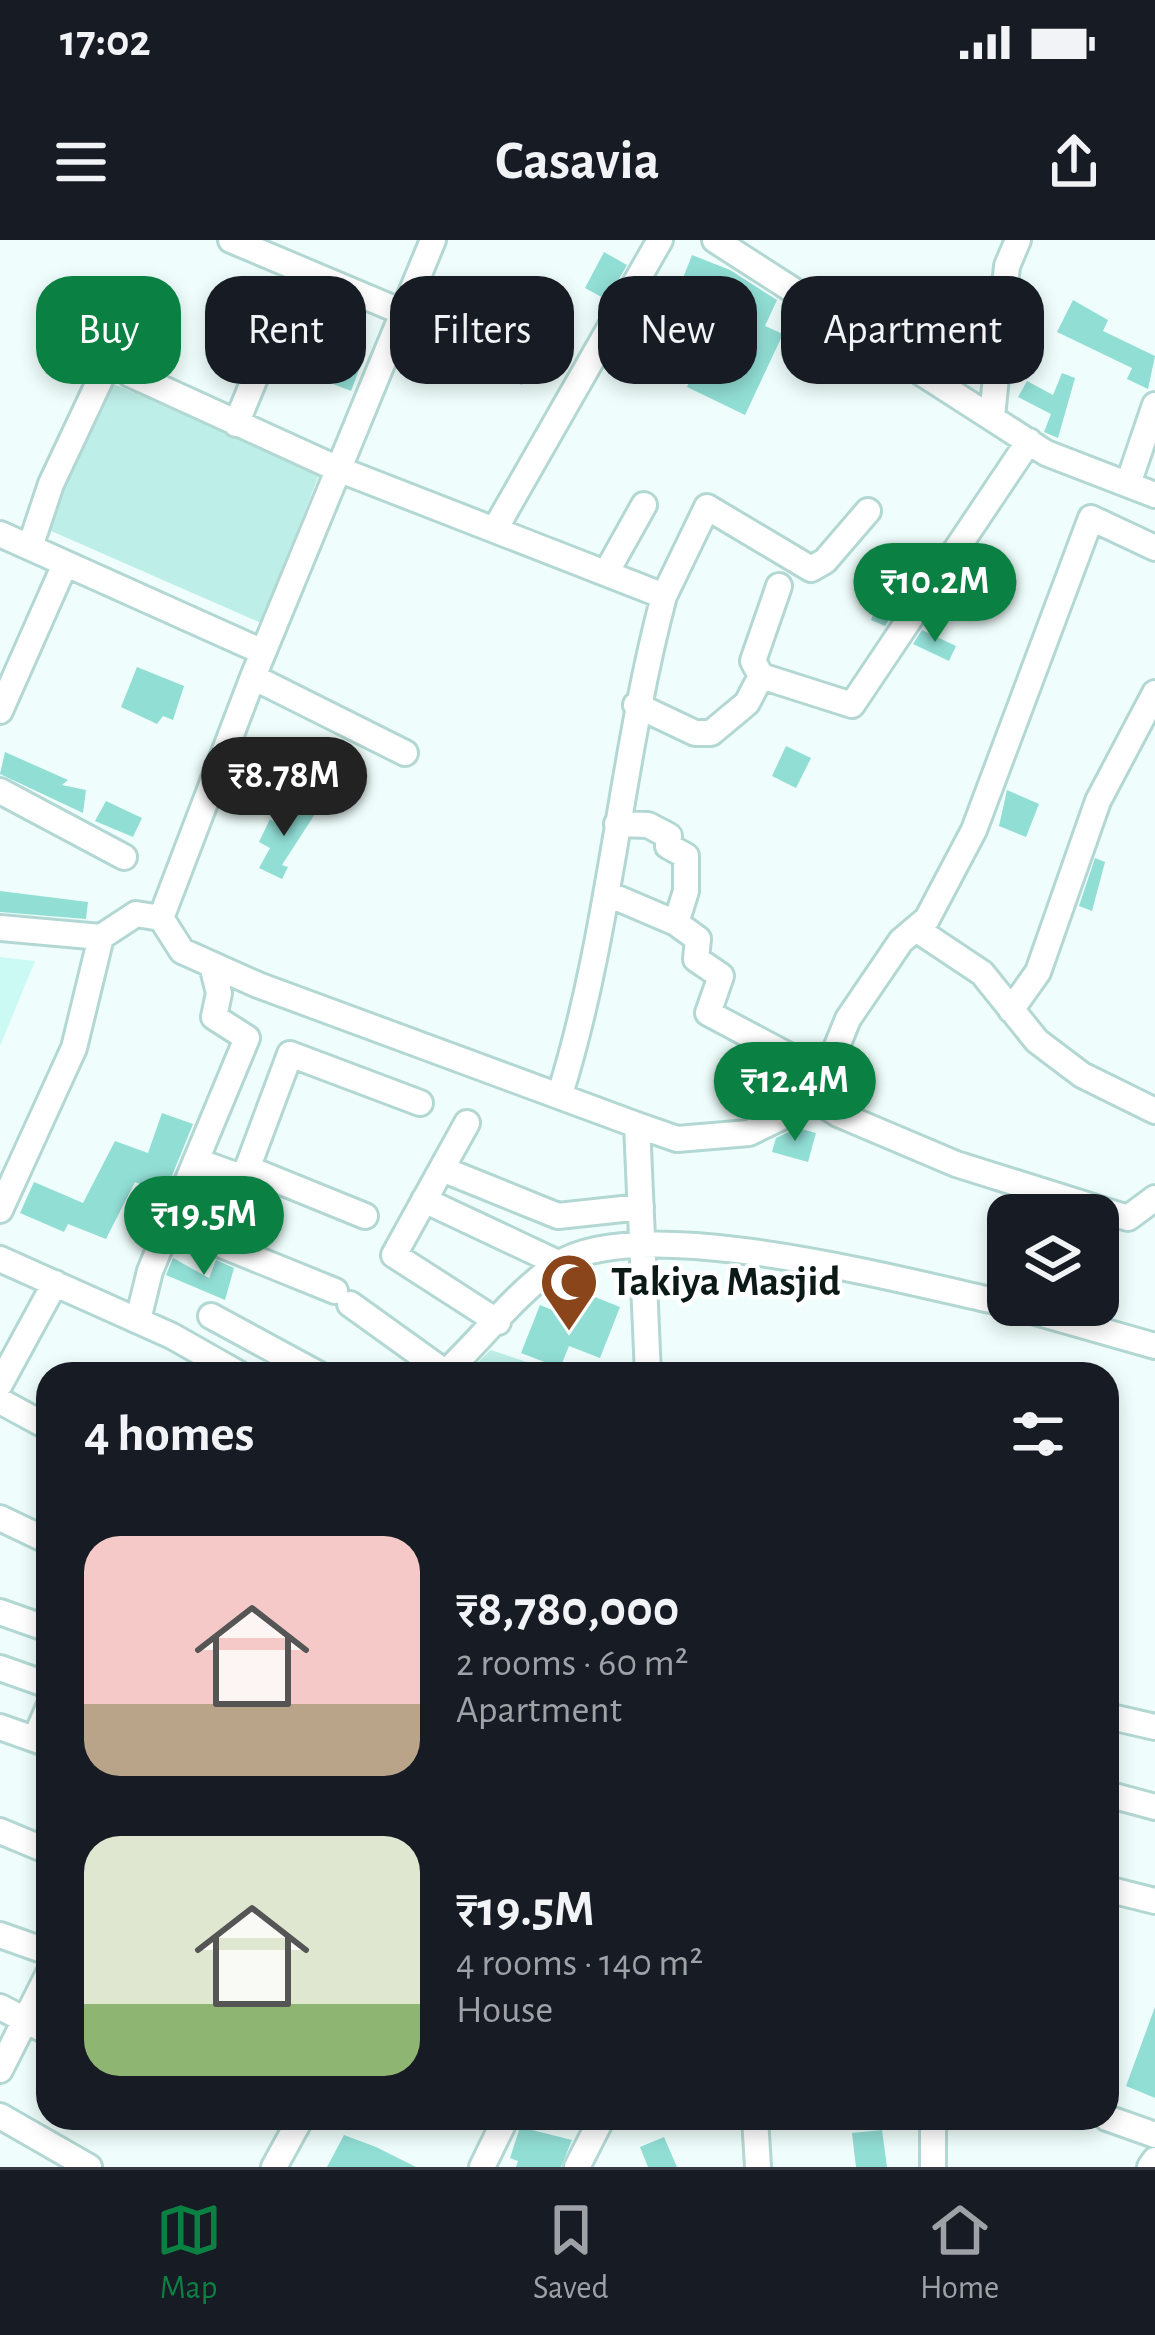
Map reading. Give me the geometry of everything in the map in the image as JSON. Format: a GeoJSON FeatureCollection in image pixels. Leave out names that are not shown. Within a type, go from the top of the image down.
{"type":"FeatureCollection","features":[{"type":"Feature","properties":{"kind":"street"},"geometry":{"type":"LineString","coordinates":[[231,240],[390,307]]}},
{"type":"Feature","properties":{"kind":"street"},"geometry":{"type":"LineString","coordinates":[[418,276],[433,240]]}},
{"type":"Feature","properties":{"kind":"street"},"geometry":{"type":"LineString","coordinates":[[495,529],[660,240]]}},
{"type":"Feature","properties":{"kind":"street"},"geometry":{"type":"LineString","coordinates":[[715,240],[1030,441],[1155,495]]}},
{"type":"Feature","properties":{"kind":"street"},"geometry":{"type":"LineString","coordinates":[[992,417],[1007,266],[1018,240]]}},
{"type":"Feature","properties":{"kind":"street"},"geometry":{"type":"LineString","coordinates":[[236,424],[300,269]]}},
{"type":"Feature","properties":{"kind":"street"},"geometry":{"type":"LineString","coordinates":[[161,918],[390,341]]}},
{"type":"Feature","properties":{"kind":"street"},"geometry":{"type":"LineString","coordinates":[[30,547],[51,484],[98,384]]}},
{"type":"Feature","properties":{"kind":"street"},"geometry":{"type":"LineString","coordinates":[[151,384],[338,469],[664,596]]}},
{"type":"Feature","properties":{"kind":"street"},"geometry":{"type":"LineString","coordinates":[[1128,484],[1148,447],[1155,405]]}},
{"type":"Feature","properties":{"kind":"street"},"geometry":{"type":"LineString","coordinates":[[779,586],[753,661],[761,676],[852,705],[1030,441]]}},
{"type":"Feature","properties":{"kind":"street"},"geometry":{"type":"LineString","coordinates":[[0,928],[101,937],[136,914],[161,918],[182,951],[637,1126],[677,1139],[713,1140],[749,1132],[788,1114],[812,1082],[901,941],[927,920],[974,830],[1091,518],[1084,467]]}},
{"type":"Feature","properties":{"kind":"street"},"geometry":{"type":"LineString","coordinates":[[605,573],[644,505]]}},
{"type":"Feature","properties":{"kind":"street"},"geometry":{"type":"LineString","coordinates":[[560,1094],[608,894],[636,705],[664,596],[707,507],[812,569],[825,561],[868,511]]}},
{"type":"Feature","properties":{"kind":"street"},"geometry":{"type":"LineString","coordinates":[[1091,518],[1155,548]]}},
{"type":"Feature","properties":{"kind":"street"},"geometry":{"type":"LineString","coordinates":[[0,534],[263,652]]}},
{"type":"Feature","properties":{"kind":"street"},"geometry":{"type":"LineString","coordinates":[[0,711],[7,674],[65,564]]}},
{"type":"Feature","properties":{"kind":"street"},"geometry":{"type":"LineString","coordinates":[[636,705],[695,733],[711,733],[747,703],[761,676]]}},
{"type":"Feature","properties":{"kind":"street"},"geometry":{"type":"LineString","coordinates":[[253,677],[405,753]]}},
{"type":"Feature","properties":{"kind":"street"},"geometry":{"type":"LineString","coordinates":[[1011,1010],[1038,972],[1098,801],[1155,692]]}},
{"type":"Feature","properties":{"kind":"street"},"geometry":{"type":"LineString","coordinates":[[0,791],[124,857]]}},
{"type":"Feature","properties":{"kind":"street"},"geometry":{"type":"LineString","coordinates":[[617,824],[648,825],[669,836],[668,846],[686,856],[686,891],[676,923]]}},
{"type":"Feature","properties":{"kind":"street"},"geometry":{"type":"LineString","coordinates":[[608,894],[676,923],[698,939],[696,959],[721,976],[708,1013],[812,1082],[838,1114],[1035,1192],[1128,1218],[1155,1198]]}},
{"type":"Feature","properties":{"kind":"street"},"geometry":{"type":"LineString","coordinates":[[916,929],[982,973],[1037,1041],[1082,1075],[1155,1111]]}},
{"type":"Feature","properties":{"kind":"street"},"geometry":{"type":"LineString","coordinates":[[0,1210],[74,1048],[101,937]]}},
{"type":"Feature","properties":{"kind":"street"},"geometry":{"type":"LineString","coordinates":[[137,1320],[150,1271],[248,1038],[214,1017],[219,993],[212,964]]}},
{"type":"Feature","properties":{"kind":"street"},"geometry":{"type":"LineString","coordinates":[[420,1103],[290,1054],[219,1244],[342,1298],[430,1362]]}},
{"type":"Feature","properties":{"kind":"street"},"geometry":{"type":"LineString","coordinates":[[466,1123],[394,1256],[498,1322]]}},
{"type":"Feature","properties":{"kind":"street"},"geometry":{"type":"LineString","coordinates":[[637,1126],[649,1362]]}},
{"type":"Feature","properties":{"kind":"street"},"geometry":{"type":"LineString","coordinates":[[197,1161],[365,1216]]}},
{"type":"Feature","properties":{"kind":"street"},"geometry":{"type":"LineString","coordinates":[[442,1169],[558,1216],[641,1207]]}},
{"type":"Feature","properties":{"kind":"street"},"geometry":{"type":"LineString","coordinates":[[424,1200],[558,1263]]}},
{"type":"Feature","properties":{"kind":"street"},"geometry":{"type":"LineString","coordinates":[[456,1362],[558,1263],[645,1243],[766,1252],[987,1300]]}},
{"type":"Feature","properties":{"kind":"street"},"geometry":{"type":"LineString","coordinates":[[0,1259],[137,1320],[216,1362]]}},
{"type":"Feature","properties":{"kind":"street"},"geometry":{"type":"LineString","coordinates":[[0,1384],[55,1283]]}},
{"type":"Feature","properties":{"kind":"street"},"geometry":{"type":"LineString","coordinates":[[211,1316],[296,1362]]}},
{"type":"Feature","properties":{"kind":"street"},"geometry":{"type":"LineString","coordinates":[[1084,1326],[1155,1346]]}},
{"type":"Feature","properties":{"kind":"street"},"geometry":{"type":"LineString","coordinates":[[0,1401],[36,1420]]}},
{"type":"Feature","properties":{"kind":"street"},"geometry":{"type":"LineString","coordinates":[[0,1518],[36,1535]]}},
{"type":"Feature","properties":{"kind":"street"},"geometry":{"type":"LineString","coordinates":[[0,1612],[36,1625]]}},
{"type":"Feature","properties":{"kind":"street"},"geometry":{"type":"LineString","coordinates":[[0,1668],[36,1681]]}},
{"type":"Feature","properties":{"kind":"street"},"geometry":{"type":"LineString","coordinates":[[1119,1720],[1155,1727]]}},
{"type":"Feature","properties":{"kind":"street"},"geometry":{"type":"LineString","coordinates":[[0,1727],[36,1740]]}},
{"type":"Feature","properties":{"kind":"street"},"geometry":{"type":"LineString","coordinates":[[1119,1797],[1155,1807]]}},
{"type":"Feature","properties":{"kind":"street"},"geometry":{"type":"LineString","coordinates":[[0,1831],[36,1846]]}},
{"type":"Feature","properties":{"kind":"street"},"geometry":{"type":"LineString","coordinates":[[1119,1892],[1155,1901]]}},
{"type":"Feature","properties":{"kind":"street"},"geometry":{"type":"LineString","coordinates":[[0,1935],[36,1948]]}},
{"type":"Feature","properties":{"kind":"street"},"geometry":{"type":"LineString","coordinates":[[0,2007],[36,2025]]}},
{"type":"Feature","properties":{"kind":"street"},"geometry":{"type":"LineString","coordinates":[[1,2067],[36,2027]]}},
{"type":"Feature","properties":{"kind":"street"},"geometry":{"type":"LineString","coordinates":[[0,2116],[89,2167]]}},
{"type":"Feature","properties":{"kind":"street"},"geometry":{"type":"LineString","coordinates":[[1119,2122],[1155,2135]]}},
{"type":"Feature","properties":{"kind":"street"},"geometry":{"type":"LineString","coordinates":[[274,2167],[294,2130]]}},
{"type":"Feature","properties":{"kind":"street"},"geometry":{"type":"LineString","coordinates":[[482,2167],[500,2130]]}},
{"type":"Feature","properties":{"kind":"street"},"geometry":{"type":"LineString","coordinates":[[577,2167],[596,2130]]}},
{"type":"Feature","properties":{"kind":"street"},"geometry":{"type":"LineString","coordinates":[[756,2130],[758,2167]]}},
{"type":"Feature","properties":{"kind":"street"},"geometry":{"type":"LineString","coordinates":[[933,2130],[933,2167]]}},
{"type":"Feature","properties":{"kind":"shaded area"},"geometry":{"type":"Polygon","coordinates":[[[105,384],[321,470],[261,623],[42,527],[105,384]]]}},
{"type":"Feature","properties":{"kind":"shaded area"},"geometry":{"type":"Polygon","coordinates":[[[0,957],[35,961],[0,1046],[0,957]]]}},
{"type":"Feature","properties":{"kind":"shaded area"},"geometry":{"type":"Polygon","coordinates":[[[491,1350],[526,1362],[478,1362],[491,1350]]]}},
{"type":"Feature","properties":{"kind":"building"},"geometry":{"type":"Polygon","coordinates":[[[604,252],[627,265],[621,276],[598,276],[598,295],[585,288],[604,252]]]}},
{"type":"Feature","properties":{"kind":"building"},"geometry":{"type":"Polygon","coordinates":[[[692,255],[739,276],[684,276],[692,255]]]}},
{"type":"Feature","properties":{"kind":"building"},"geometry":{"type":"Polygon","coordinates":[[[757,287],[777,300],[765,326],[781,333],[781,338],[745,415],[687,387],[757,384],[757,287]]]}},
{"type":"Feature","properties":{"kind":"building"},"geometry":{"type":"Polygon","coordinates":[[[1073,300],[1108,320],[1103,331],[1155,356],[1148,389],[1127,379],[1132,368],[1057,332],[1073,300]]]}},
{"type":"Feature","properties":{"kind":"building"},"geometry":{"type":"Polygon","coordinates":[[[1062,373],[1075,378],[1058,438],[1044,432],[1051,414],[1018,397],[1025,384],[1053,395],[1062,373]]]}},
{"type":"Feature","properties":{"kind":"building"},"geometry":{"type":"Polygon","coordinates":[[[883,590],[903,599],[885,626],[871,620],[883,590]]]}},
{"type":"Feature","properties":{"kind":"building"},"geometry":{"type":"Polygon","coordinates":[[[922,630],[956,646],[949,661],[913,644],[922,630]]]}},
{"type":"Feature","properties":{"kind":"building"},"geometry":{"type":"Polygon","coordinates":[[[137,667],[184,686],[173,720],[163,716],[157,724],[121,707],[137,667]]]}},
{"type":"Feature","properties":{"kind":"building"},"geometry":{"type":"Polygon","coordinates":[[[786,746],[811,758],[796,788],[772,776],[786,746]]]}},
{"type":"Feature","properties":{"kind":"building"},"geometry":{"type":"Polygon","coordinates":[[[5,752],[68,780],[62,785],[86,790],[83,813],[0,774],[5,752]]]}},
{"type":"Feature","properties":{"kind":"building"},"geometry":{"type":"Polygon","coordinates":[[[1007,790],[1039,804],[1026,837],[999,826],[1007,790]]]}},
{"type":"Feature","properties":{"kind":"building"},"geometry":{"type":"Polygon","coordinates":[[[106,801],[142,818],[133,837],[95,821],[106,801]]]}},
{"type":"Feature","properties":{"kind":"building"},"geometry":{"type":"Polygon","coordinates":[[[292,802],[315,814],[282,865],[288,867],[282,879],[259,868],[270,848],[259,842],[270,819],[281,825],[292,802]]]}},
{"type":"Feature","properties":{"kind":"building"},"geometry":{"type":"Polygon","coordinates":[[[1095,858],[1105,862],[1092,911],[1079,906],[1095,858]]]}},
{"type":"Feature","properties":{"kind":"building"},"geometry":{"type":"Polygon","coordinates":[[[0,891],[88,902],[86,919],[0,912],[0,891]]]}},
{"type":"Feature","properties":{"kind":"building"},"geometry":{"type":"Polygon","coordinates":[[[162,1113],[193,1124],[165,1193],[135,1182],[106,1239],[68,1224],[64,1232],[20,1213],[34,1182],[83,1203],[115,1141],[148,1153],[162,1113]]]}},
{"type":"Feature","properties":{"kind":"building"},"geometry":{"type":"Polygon","coordinates":[[[797,1128],[816,1133],[808,1162],[772,1152],[776,1138],[797,1128]]]}},
{"type":"Feature","properties":{"kind":"building"},"geometry":{"type":"Polygon","coordinates":[[[173,1258],[209,1278],[216,1260],[234,1268],[225,1300],[166,1275],[173,1258]]]}},
{"type":"Feature","properties":{"kind":"building","name":"Takiya Masjid"},"geometry":{"type":"Polygon","coordinates":[[[590,1295],[620,1307],[600,1358],[569,1346],[562,1362],[544,1362],[521,1353],[540,1305],[579,1321],[590,1295]]]}},
{"type":"Feature","properties":{"kind":"building"},"geometry":{"type":"Polygon","coordinates":[[[1155,2007],[1155,2098],[1126,2086],[1155,2007]]]}},
{"type":"Feature","properties":{"kind":"building"},"geometry":{"type":"Polygon","coordinates":[[[519,2130],[572,2140],[561,2167],[516,2167],[518,2161],[510,2158],[519,2130]]]}},
{"type":"Feature","properties":{"kind":"building"},"geometry":{"type":"Polygon","coordinates":[[[882,2130],[887,2167],[856,2167],[852,2133],[882,2130]]]}},
{"type":"Feature","properties":{"kind":"building"},"geometry":{"type":"Polygon","coordinates":[[[344,2135],[376,2147],[416,2167],[327,2167],[344,2135]]]}},
{"type":"Feature","properties":{"kind":"building"},"geometry":{"type":"Polygon","coordinates":[[[664,2137],[677,2167],[648,2167],[640,2147],[664,2137]]]}},
{"type":"Feature","properties":{"kind":"place","name":"Takiya Masjid"},"geometry":{"type":"Point","coordinates":[569,1333]}}]}
